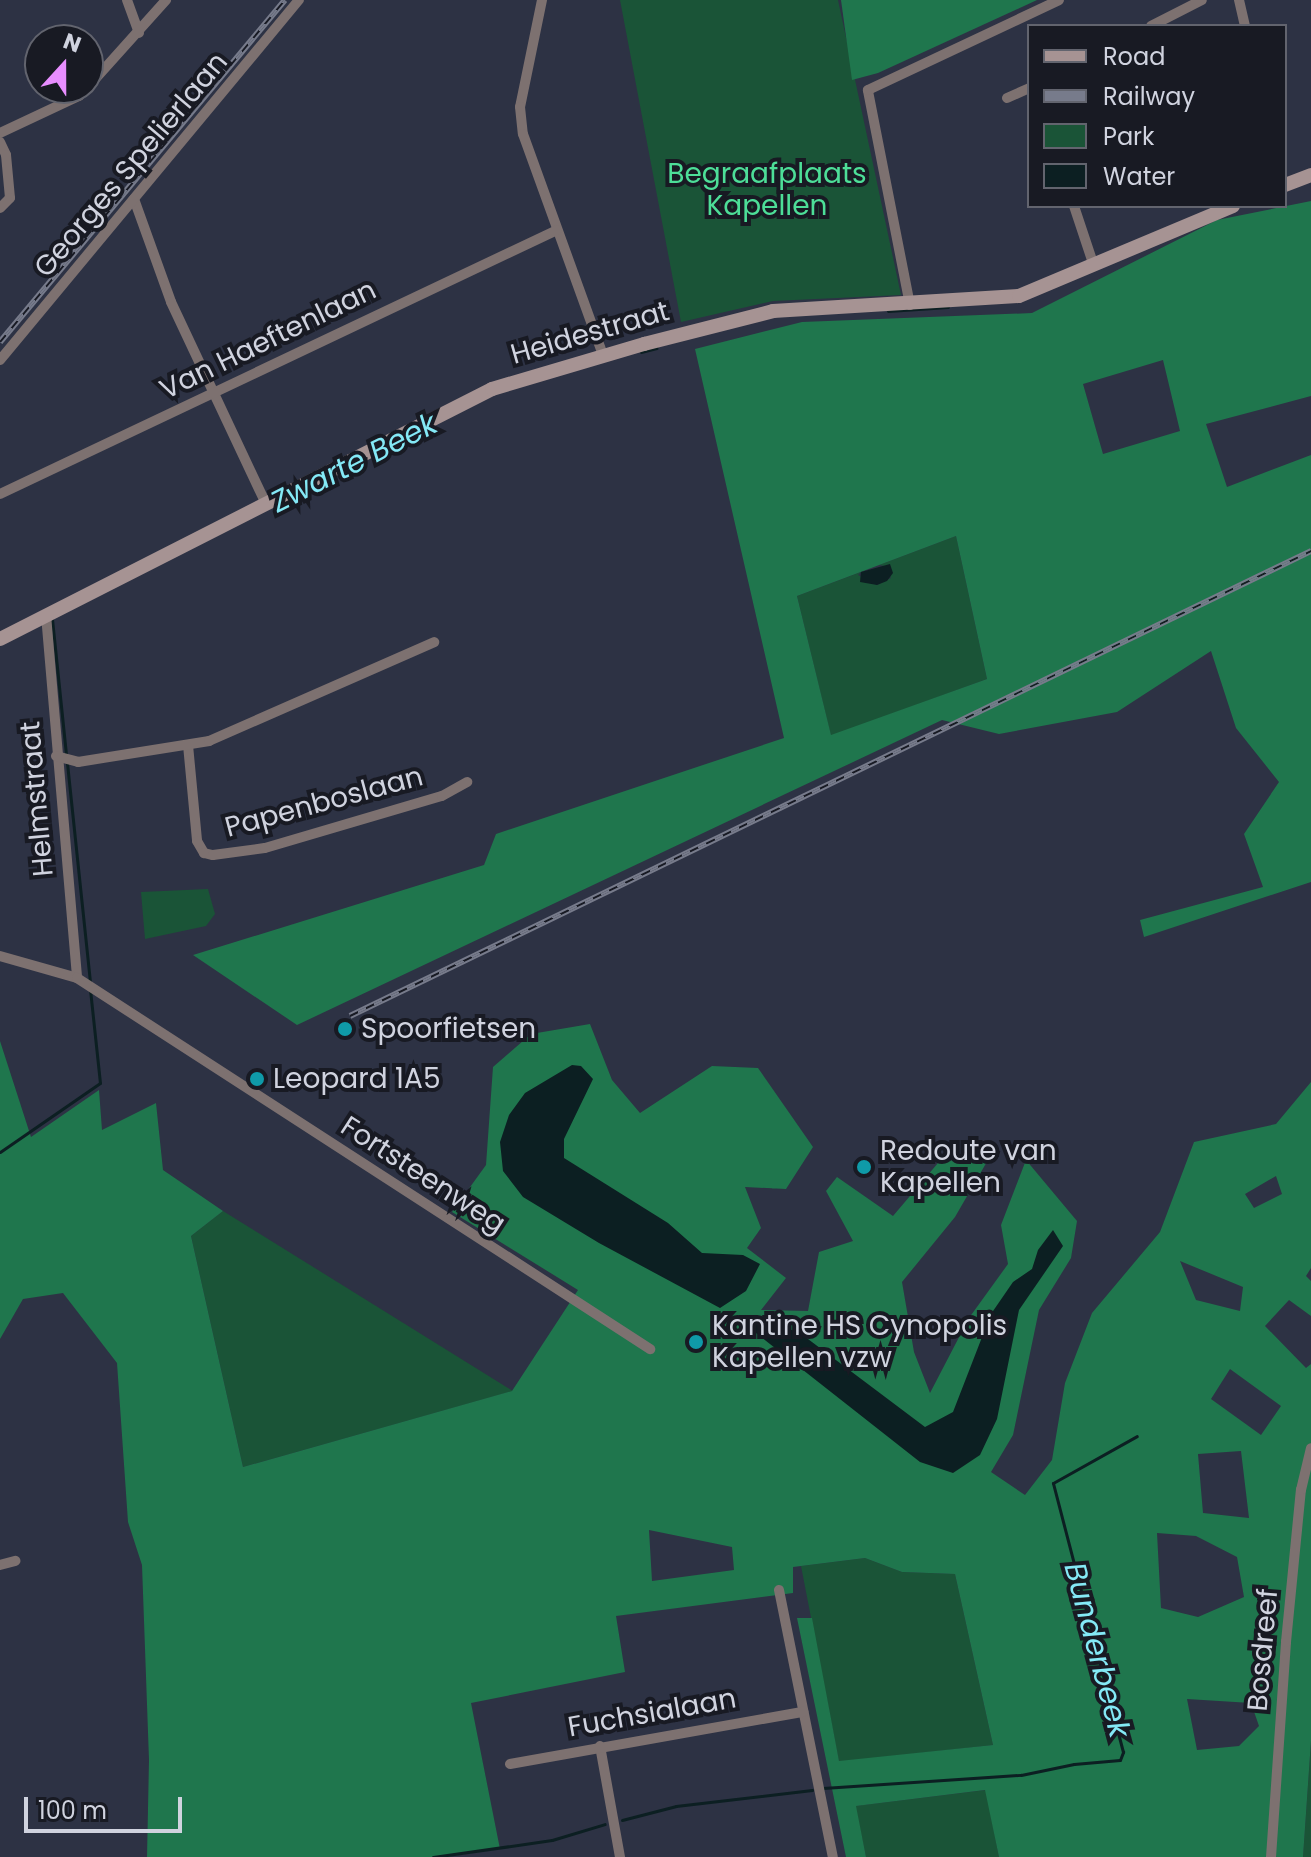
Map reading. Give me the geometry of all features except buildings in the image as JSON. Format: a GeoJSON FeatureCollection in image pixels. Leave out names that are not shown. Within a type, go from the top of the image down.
{"type":"FeatureCollection","features":[{"type":"Feature","properties":{"kind":"street"},"geometry":{"type":"LineString","coordinates":[[127,0],[139,33]]}},
{"type":"Feature","properties":{"kind":"street"},"geometry":{"type":"LineString","coordinates":[[104,69],[166,0]]}},
{"type":"Feature","properties":{"kind":"street","name":"Georges Spelierlaan"},"geometry":{"type":"LineString","coordinates":[[0,360],[299,0]]}},
{"type":"Feature","properties":{"kind":"street"},"geometry":{"type":"LineString","coordinates":[[542,0],[520,107],[523,134],[603,355]]}},
{"type":"Feature","properties":{"kind":"street"},"geometry":{"type":"LineString","coordinates":[[910,305],[868,90],[1059,0]]}},
{"type":"Feature","properties":{"kind":"street"},"geometry":{"type":"LineString","coordinates":[[1155,24],[1202,0]]}},
{"type":"Feature","properties":{"kind":"street"},"geometry":{"type":"LineString","coordinates":[[1239,0],[1245,24]]}},
{"type":"Feature","properties":{"kind":"street"},"geometry":{"type":"LineString","coordinates":[[1007,98],[1027,89]]}},
{"type":"Feature","properties":{"kind":"street"},"geometry":{"type":"LineString","coordinates":[[0,133],[62,104]]}},
{"type":"Feature","properties":{"kind":"street"},"geometry":{"type":"LineString","coordinates":[[0,142],[6,155],[10,198],[0,208]]}},
{"type":"Feature","properties":{"kind":"street"},"geometry":{"type":"LineString","coordinates":[[1287,184],[1311,175]]}},
{"type":"Feature","properties":{"kind":"street"},"geometry":{"type":"LineString","coordinates":[[134,199],[171,302],[265,502]]}},
{"type":"Feature","properties":{"kind":"street"},"geometry":{"type":"LineString","coordinates":[[1075,208],[1093,263]]}},
{"type":"Feature","properties":{"kind":"street","name":"Heidestraat"},"geometry":{"type":"LineString","coordinates":[[0,639],[464,401],[531,376],[773,311],[1019,296],[1228,208]]}},
{"type":"Feature","properties":{"kind":"street","name":"Van Haeftenlaan"},"geometry":{"type":"LineString","coordinates":[[0,494],[557,230]]}},
{"type":"Feature","properties":{"kind":"street","name":"Helmstraat"},"geometry":{"type":"LineString","coordinates":[[46,615],[77,978]]}},
{"type":"Feature","properties":{"kind":"street"},"geometry":{"type":"LineString","coordinates":[[56,756],[78,762],[209,741],[434,642]]}},
{"type":"Feature","properties":{"kind":"street","name":"Papenboslaan"},"geometry":{"type":"LineString","coordinates":[[188,745],[197,841],[204,853],[213,855],[265,848],[442,796],[467,782]]}},
{"type":"Feature","properties":{"kind":"street","name":"Fortsteenweg"},"geometry":{"type":"LineString","coordinates":[[0,956],[77,978],[650,1349]]}},
{"type":"Feature","properties":{"kind":"street","name":"Bosdreef"},"geometry":{"type":"LineString","coordinates":[[1271,1857],[1286,1642],[1301,1490],[1311,1448]]}},
{"type":"Feature","properties":{"kind":"street"},"geometry":{"type":"LineString","coordinates":[[0,1565],[15,1561]]}},
{"type":"Feature","properties":{"kind":"street"},"geometry":{"type":"LineString","coordinates":[[779,1590],[833,1857]]}},
{"type":"Feature","properties":{"kind":"street","name":"Fuchsialaan"},"geometry":{"type":"LineString","coordinates":[[510,1764],[803,1712]]}},
{"type":"Feature","properties":{"kind":"street"},"geometry":{"type":"LineString","coordinates":[[600,1746],[620,1857]]}},
{"type":"Feature","properties":{"kind":"green space","name":"Begraafplaats Kapellen"},"geometry":{"type":"Polygon","coordinates":[[[620,0],[838,0],[901,295],[773,301],[681,322],[620,0]]]}},
{"type":"Feature","properties":{"kind":"green space"},"geometry":{"type":"Polygon","coordinates":[[[841,0],[1037,0],[878,73],[852,80],[841,0]]]}},
{"type":"Feature","properties":{"kind":"green space"},"geometry":{"type":"Polygon","coordinates":[[[1311,201],[1311,396],[1206,424],[1227,487],[1311,455],[1311,882],[1144,937],[1140,920],[1263,887],[1244,834],[1279,782],[1236,728],[1211,651],[1117,712],[999,734],[942,720],[297,1025],[193,955],[484,865],[496,834],[784,738],[695,349],[802,322],[1032,313],[1217,220],[1311,201]],[[1163,360],[1083,384],[1103,454],[1180,431],[1163,360]],[[956,536],[797,596],[831,735],[987,679],[956,536]]]}},
{"type":"Feature","properties":{"kind":"green space"},"geometry":{"type":"Polygon","coordinates":[[[956,536],[987,679],[831,736],[797,596],[861,572],[858,575],[877,585],[891,578],[885,566],[879,565],[956,536]]]}},
{"type":"Feature","properties":{"kind":"green space"},"geometry":{"type":"Polygon","coordinates":[[[208,889],[215,914],[206,926],[145,939],[141,892],[208,889]]]}},
{"type":"Feature","properties":{"kind":"green space"},"geometry":{"type":"Polygon","coordinates":[[[590,1024],[612,1080],[640,1113],[712,1066],[758,1068],[813,1147],[786,1189],[745,1187],[761,1228],[747,1248],[786,1278],[761,1310],[808,1311],[819,1252],[853,1241],[826,1191],[837,1177],[893,1216],[938,1163],[992,1153],[955,1217],[902,1282],[914,1352],[930,1393],[969,1318],[1008,1264],[1001,1225],[1026,1160],[1077,1221],[1071,1258],[1039,1310],[1013,1435],[991,1472],[1025,1495],[1052,1460],[1065,1383],[1092,1313],[1160,1232],[1194,1142],[1276,1124],[1311,1082],[1311,1268],[1306,1276],[1311,1281],[1311,1316],[1289,1300],[1265,1326],[1306,1368],[1311,1364],[1311,1741],[1303,1857],[999,1857],[985,1790],[856,1806],[866,1857],[846,1857],[797,1618],[812,1618],[839,1761],[993,1745],[955,1574],[902,1572],[865,1558],[793,1567],[793,1593],[616,1616],[625,1672],[471,1703],[500,1849],[445,1857],[147,1857],[149,1760],[142,1565],[128,1522],[117,1363],[63,1293],[23,1299],[0,1339],[0,1041],[31,1137],[99,1090],[102,1130],[156,1103],[163,1170],[223,1211],[191,1236],[243,1467],[512,1391],[578,1290],[452,1212],[486,1165],[493,1067],[531,1034],[590,1024]],[[1276,1176],[1245,1194],[1254,1208],[1282,1194],[1276,1176]],[[1180,1261],[1196,1300],[1240,1311],[1243,1287],[1180,1261]],[[1230,1369],[1211,1399],[1261,1435],[1281,1406],[1230,1369]],[[1241,1451],[1198,1454],[1203,1513],[1249,1518],[1241,1451]],[[649,1530],[652,1581],[734,1570],[732,1547],[649,1530]],[[1157,1533],[1161,1608],[1198,1617],[1244,1597],[1237,1557],[1196,1536],[1157,1533]],[[1187,1699],[1197,1750],[1239,1746],[1259,1726],[1251,1703],[1187,1699]]]}},
{"type":"Feature","properties":{"kind":"green space"},"geometry":{"type":"Polygon","coordinates":[[[223,1211],[513,1391],[243,1467],[191,1236],[223,1211]]]}},
{"type":"Feature","properties":{"kind":"green space"},"geometry":{"type":"Polygon","coordinates":[[[865,1558],[902,1572],[955,1574],[993,1745],[839,1762],[801,1566],[865,1558]]]}},
{"type":"Feature","properties":{"kind":"green space"},"geometry":{"type":"Polygon","coordinates":[[[1311,1741],[1311,1857],[1303,1857],[1311,1741]]]}},
{"type":"Feature","properties":{"kind":"green space"},"geometry":{"type":"Polygon","coordinates":[[[986,1790],[999,1857],[866,1857],[855,1806],[986,1790]]]}},
{"type":"Feature","properties":{"kind":"water"},"geometry":{"type":"Polygon","coordinates":[[[890,564],[893,573],[887,581],[877,585],[860,582],[861,572],[890,564]]]}},
{"type":"Feature","properties":{"kind":"water"},"geometry":{"type":"Polygon","coordinates":[[[572,1065],[581,1066],[593,1079],[564,1139],[564,1158],[668,1223],[702,1253],[743,1255],[760,1264],[746,1291],[720,1308],[599,1243],[523,1197],[503,1171],[500,1142],[509,1115],[525,1093],[572,1065]]]}},
{"type":"Feature","properties":{"kind":"water"},"geometry":{"type":"Polygon","coordinates":[[[1053,1230],[1063,1246],[1019,1310],[997,1419],[980,1455],[953,1473],[920,1462],[747,1326],[767,1321],[800,1333],[925,1427],[953,1412],[991,1314],[1013,1282],[1032,1269],[1038,1250],[1053,1230]]]}},
{"type":"Feature","properties":{"kind":"waterway","name":"Zwarte Beek"},"geometry":{"type":"LineString","coordinates":[[888,311],[948,307]]}},
{"type":"Feature","properties":{"kind":"waterway","name":"Zwarte Beek"},"geometry":{"type":"LineString","coordinates":[[641,352],[657,348]]}},
{"type":"Feature","properties":{"kind":"waterway","name":"Zwarte Beek"},"geometry":{"type":"LineString","coordinates":[[52,619],[66,755]]}},
{"type":"Feature","properties":{"kind":"waterway","name":"Zwarte Beek"},"geometry":{"type":"LineString","coordinates":[[67,763],[90,982]]}},
{"type":"Feature","properties":{"kind":"waterway","name":"Zwarte Beek"},"geometry":{"type":"LineString","coordinates":[[0,1152],[100,1083],[90,990]]}},
{"type":"Feature","properties":{"kind":"waterway","name":"Bunderbeek"},"geometry":{"type":"LineString","coordinates":[[823,1788],[1021,1775],[1074,1764],[1120,1760],[1123,1752],[1053,1483],[1137,1436]]}},
{"type":"Feature","properties":{"kind":"waterway","name":"Bunderbeek"},"geometry":{"type":"LineString","coordinates":[[622,1820],[676,1806],[812,1790]]}},
{"type":"Feature","properties":{"kind":"waterway","name":"Bunderbeek"},"geometry":{"type":"LineString","coordinates":[[433,1857],[552,1840],[605,1824]]}},
{"type":"Feature","properties":{"kind":"railway"},"geometry":{"type":"LineString","coordinates":[[0,342],[285,0]]}},
{"type":"Feature","properties":{"kind":"railway"},"geometry":{"type":"LineString","coordinates":[[350,1016],[1311,551]]}},
{"type":"Feature","properties":{"kind":"place","name":"Spoorfietsen"},"geometry":{"type":"Point","coordinates":[345,1029]}},
{"type":"Feature","properties":{"kind":"place","name":"Leopard 1A5"},"geometry":{"type":"Point","coordinates":[257,1079]}},
{"type":"Feature","properties":{"kind":"place","name":"Redoute van Kapellen"},"geometry":{"type":"Point","coordinates":[864,1167]}},
{"type":"Feature","properties":{"kind":"place","name":"Kantine HS Cynopolis Kapellen vzw"},"geometry":{"type":"Point","coordinates":[696,1342]}}]}
